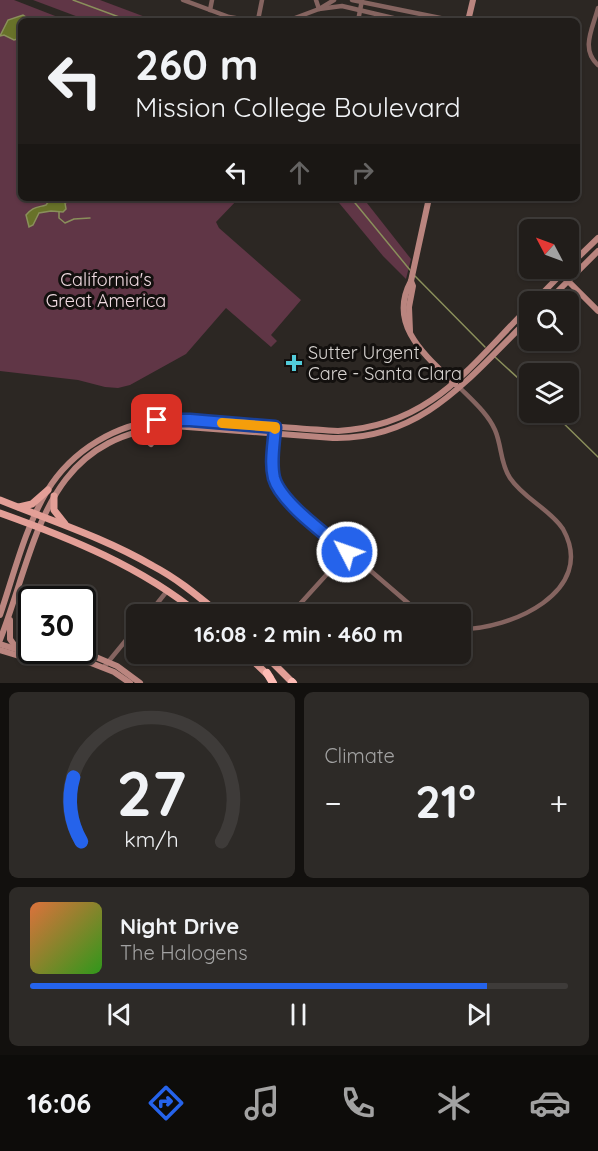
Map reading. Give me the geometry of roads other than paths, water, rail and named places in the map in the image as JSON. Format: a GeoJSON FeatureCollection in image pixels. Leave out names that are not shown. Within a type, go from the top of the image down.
{"type":"FeatureCollection","features":[{"type":"Feature","properties":{"kind":"highway"},"geometry":{"type":"LineString","coordinates":[[267,673],[275,683]]}},
{"type":"Feature","properties":{"kind":"main road"},"geometry":{"type":"LineString","coordinates":[[469,18],[473,0]]}},
{"type":"Feature","properties":{"kind":"main road"},"geometry":{"type":"LineString","coordinates":[[428,201],[411,281],[413,286],[409,316],[412,337],[460,388]]}},
{"type":"Feature","properties":{"kind":"main road"},"geometry":{"type":"LineString","coordinates":[[579,257],[598,238]]}},
{"type":"Feature","properties":{"kind":"main road"},"geometry":{"type":"LineString","coordinates":[[558,291],[598,251]]}},
{"type":"Feature","properties":{"kind":"main road"},"geometry":{"type":"LineString","coordinates":[[545,291],[556,279]]}},
{"type":"Feature","properties":{"kind":"main road"},"geometry":{"type":"LineString","coordinates":[[568,281],[598,311]]}},
{"type":"Feature","properties":{"kind":"main road"},"geometry":{"type":"LineString","coordinates":[[140,683],[106,664],[75,653],[34,653],[17,650],[0,642],[44,516],[54,496],[67,478],[90,456],[109,443],[153,428],[174,426],[338,431],[384,424],[417,411],[454,383],[519,317]]}},
{"type":"Feature","properties":{"kind":"main road"},"geometry":{"type":"LineString","coordinates":[[0,615],[35,513],[48,490],[58,475],[82,452],[105,436],[134,425],[164,420],[352,439],[384,432],[419,418],[445,401],[519,329]]}},
{"type":"Feature","properties":{"kind":"main road"},"geometry":{"type":"LineString","coordinates":[[134,425],[149,405],[164,420]]}},
{"type":"Feature","properties":{"kind":"main road"},"geometry":{"type":"LineString","coordinates":[[133,433],[154,442],[174,426]]}},
{"type":"Feature","properties":{"kind":"main road"},"geometry":{"type":"LineString","coordinates":[[17,507],[32,504],[48,490]]}},
{"type":"Feature","properties":{"kind":"main road"},"geometry":{"type":"LineString","coordinates":[[54,496],[54,510],[65,524]]}},
{"type":"Feature","properties":{"kind":"main road"},"geometry":{"type":"LineString","coordinates":[[0,500],[116,546],[155,567],[208,604]]}},
{"type":"Feature","properties":{"kind":"main road"},"geometry":{"type":"LineString","coordinates":[[0,513],[111,558],[185,604]]}},
{"type":"Feature","properties":{"kind":"main road"},"geometry":{"type":"LineString","coordinates":[[10,612],[9,635],[17,650]]}},
{"type":"Feature","properties":{"kind":"main road"},"geometry":{"type":"LineString","coordinates":[[0,650],[29,658],[76,659],[106,664],[130,683]]}},
{"type":"Feature","properties":{"kind":"main road"},"geometry":{"type":"LineString","coordinates":[[257,664],[267,673]]}},
{"type":"Feature","properties":{"kind":"main road"},"geometry":{"type":"LineString","coordinates":[[274,664],[292,683]]}},
{"type":"Feature","properties":{"kind":"street"},"geometry":{"type":"LineString","coordinates":[[183,0],[232,18]]}},
{"type":"Feature","properties":{"kind":"street"},"geometry":{"type":"LineString","coordinates":[[210,10],[212,0]]}},
{"type":"Feature","properties":{"kind":"street"},"geometry":{"type":"LineString","coordinates":[[258,18],[262,0]]}},
{"type":"Feature","properties":{"kind":"street"},"geometry":{"type":"LineString","coordinates":[[316,0],[319,9]]}},
{"type":"Feature","properties":{"kind":"street"},"geometry":{"type":"LineString","coordinates":[[319,9],[334,0]]}},
{"type":"Feature","properties":{"kind":"street"},"geometry":{"type":"LineString","coordinates":[[352,0],[441,18]]}},
{"type":"Feature","properties":{"kind":"street"},"geometry":{"type":"LineString","coordinates":[[358,18],[362,1]]}},
{"type":"Feature","properties":{"kind":"street"},"geometry":{"type":"LineString","coordinates":[[295,18],[319,9],[342,6],[393,18]]}},
{"type":"Feature","properties":{"kind":"street"},"geometry":{"type":"LineString","coordinates":[[598,8],[587,45],[591,58],[598,65]]}},
{"type":"Feature","properties":{"kind":"street"},"geometry":{"type":"LineString","coordinates":[[460,388],[490,422],[499,443],[503,464],[511,479],[564,530],[572,561],[565,584],[558,594],[546,603],[494,625],[471,628]]}},
{"type":"Feature","properties":{"kind":"street"},"geometry":{"type":"LineString","coordinates":[[274,430],[273,470],[280,491],[289,502],[409,604]]}},
{"type":"Feature","properties":{"kind":"street"},"geometry":{"type":"LineString","coordinates":[[300,604],[347,552]]}},
{"type":"Feature","properties":{"kind":"street"},"geometry":{"type":"LineString","coordinates":[[157,604],[167,591]]}},
{"type":"Feature","properties":{"kind":"street"},"geometry":{"type":"LineString","coordinates":[[106,664],[126,640]]}},
{"type":"Feature","properties":{"kind":"waterway"},"geometry":{"type":"LineString","coordinates":[[73,0],[122,18]]}},
{"type":"Feature","properties":{"kind":"waterway"},"geometry":{"type":"LineString","coordinates":[[353,201],[410,270]]}},
{"type":"Feature","properties":{"kind":"waterway"},"geometry":{"type":"LineString","coordinates":[[59,212],[59,218],[65,223],[74,219],[90,218]]}},
{"type":"Feature","properties":{"kind":"waterway"},"geometry":{"type":"LineString","coordinates":[[415,276],[485,347]]}},
{"type":"Feature","properties":{"kind":"waterway"},"geometry":{"type":"LineString","coordinates":[[495,357],[519,379]]}},
{"type":"Feature","properties":{"kind":"waterway"},"geometry":{"type":"LineString","coordinates":[[563,423],[598,457]]}},
{"type":"Feature","properties":{"kind":"place","name":"Sutter Urgent Care - Santa Clara"},"geometry":{"type":"Point","coordinates":[294,363]}},
{"type":"Feature","properties":{"kind":"park label","name":"California's Great America"},"geometry":{"type":"Point","coordinates":[106,290]}}]}
